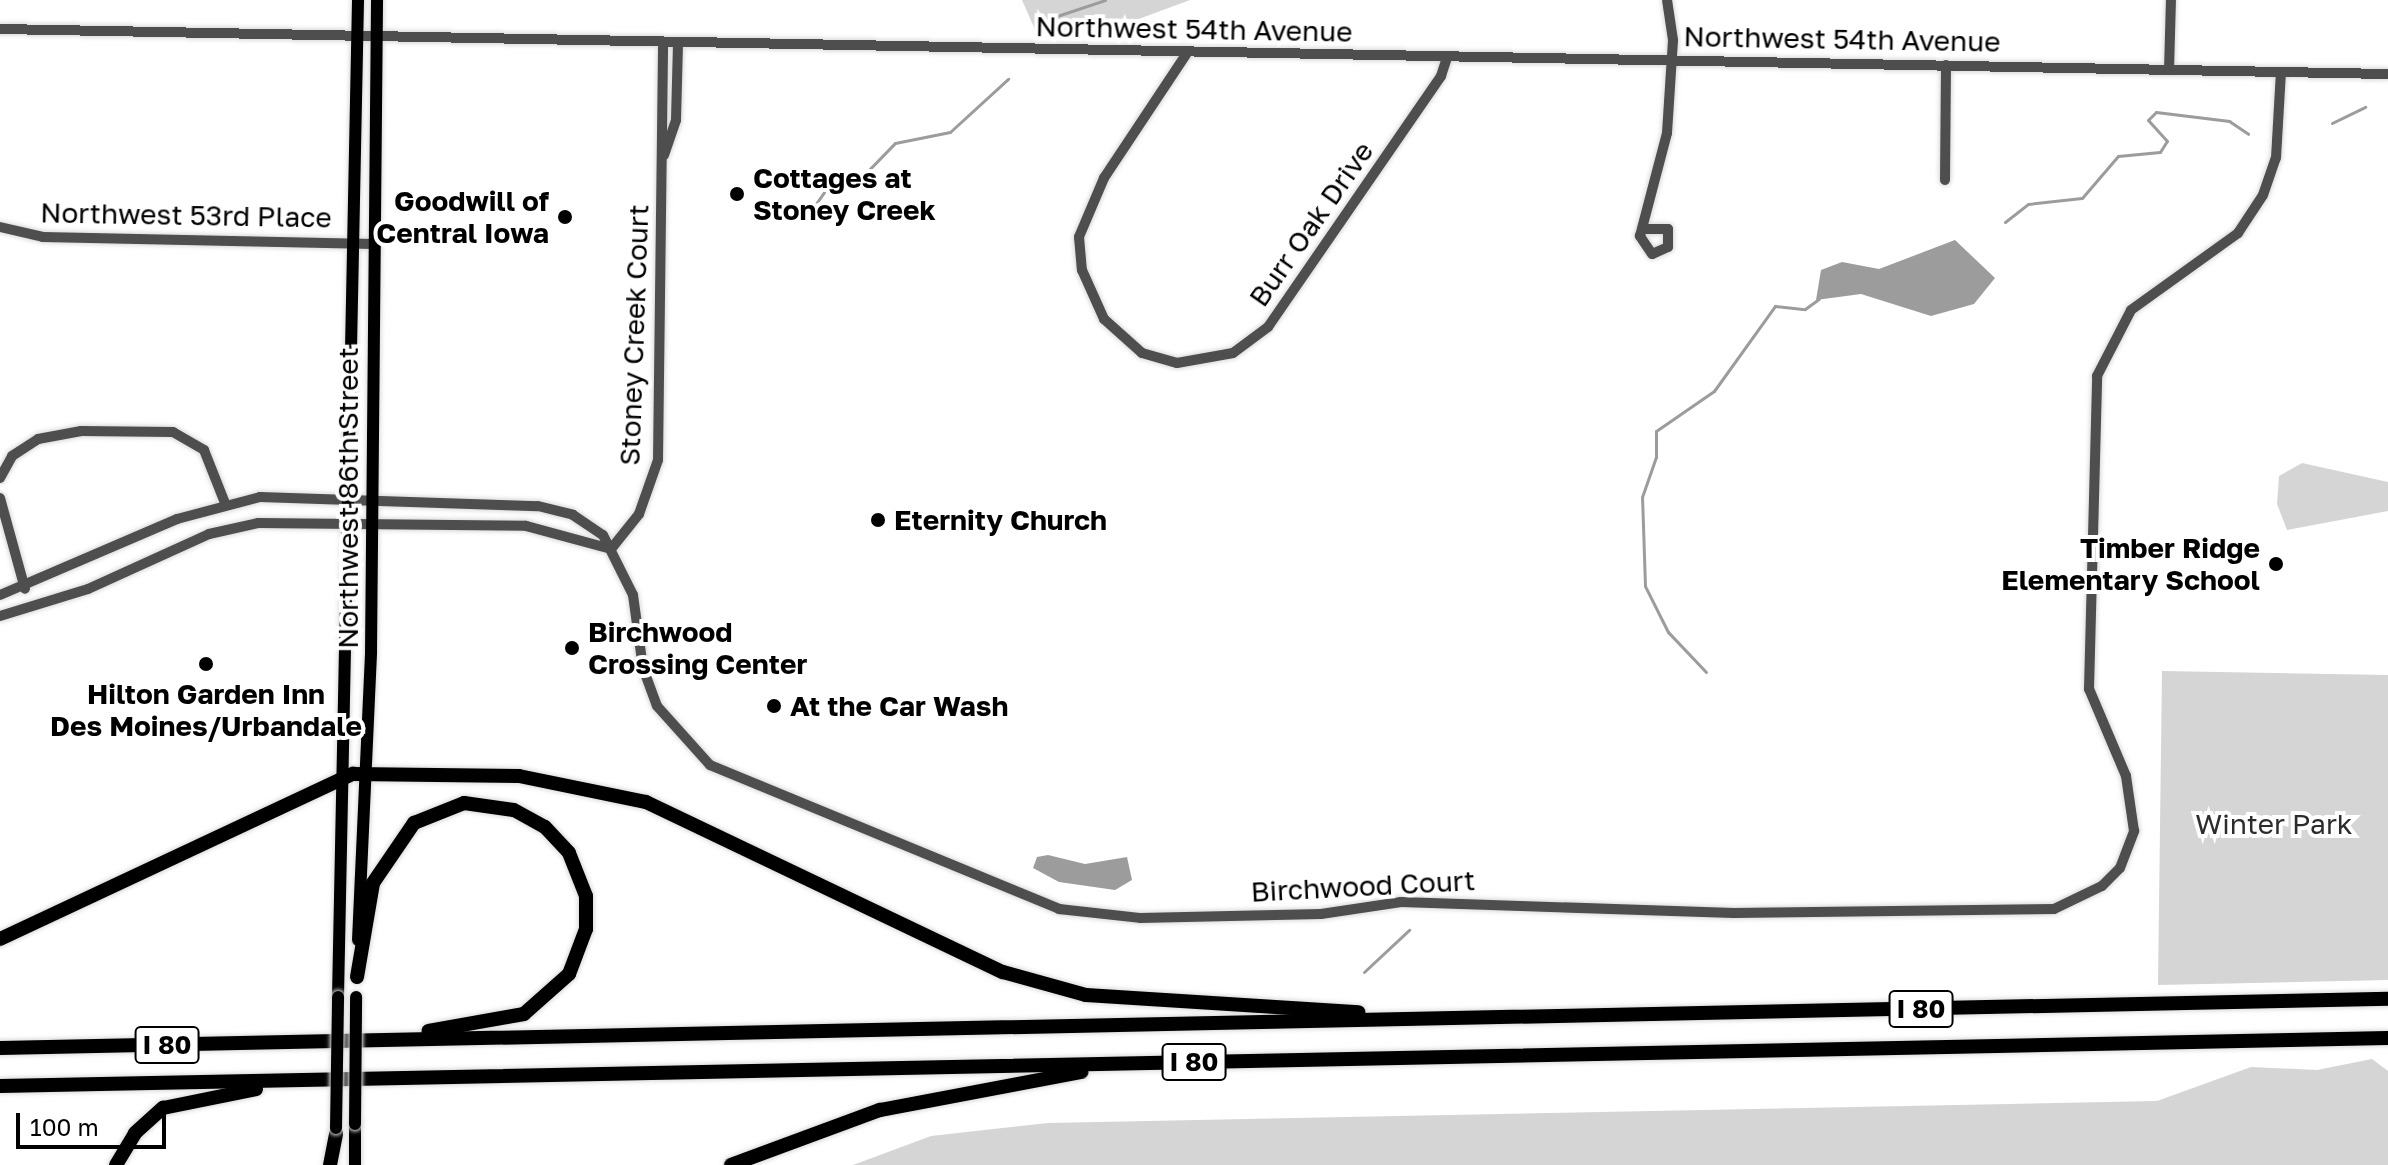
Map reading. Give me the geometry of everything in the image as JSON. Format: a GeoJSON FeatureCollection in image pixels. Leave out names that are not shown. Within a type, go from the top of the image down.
{"type":"FeatureCollection","features":[{"type":"Feature","properties":{"kind":"highway"},"geometry":{"type":"LineString","coordinates":[[0,939],[344,777],[367,773],[519,776],[605,790],[687,820],[1003,972],[1086,995],[1454,1019]]}},
{"type":"Feature","properties":{"kind":"highway"},"geometry":{"type":"LineString","coordinates":[[334,1042],[501,1022],[557,989],[586,929],[586,896],[569,853],[545,827],[498,806],[464,803],[414,823],[373,883],[357,977]]}},
{"type":"Feature","properties":{"kind":"highway","name":"I 80"},"geometry":{"type":"LineString","coordinates":[[0,1048],[2388,999]]}},
{"type":"Feature","properties":{"kind":"highway","name":"I 80"},"geometry":{"type":"LineString","coordinates":[[0,1086],[2388,1038]]}},
{"type":"Feature","properties":{"kind":"highway"},"geometry":{"type":"LineString","coordinates":[[731,1165],[783,1141],[949,1092],[1138,1063]]}},
{"type":"Feature","properties":{"kind":"highway"},"geometry":{"type":"LineString","coordinates":[[116,1165],[147,1119],[180,1100],[397,1077]]}},
{"type":"Feature","properties":{"kind":"highway"},"geometry":{"type":"LineString","coordinates":[[330,1165],[336,1131]]}},
{"type":"Feature","properties":{"kind":"main road","name":"Northwest 86th Street"},"geometry":{"type":"LineString","coordinates":[[336,1165],[358,0]]}},
{"type":"Feature","properties":{"kind":"main road","name":"Northwest 86th Street"},"geometry":{"type":"LineString","coordinates":[[355,1165],[356,997],[367,773],[373,523],[377,0]]}},
{"type":"Feature","properties":{"kind":"street"},"geometry":{"type":"LineString","coordinates":[[1642,229],[1667,133],[1672,59],[1667,0]]}},
{"type":"Feature","properties":{"kind":"street"},"geometry":{"type":"LineString","coordinates":[[2169,70],[2171,0]]}},
{"type":"Feature","properties":{"kind":"street","name":"Northwest 54th Avenue"},"geometry":{"type":"LineString","coordinates":[[0,29],[2388,74]]}},
{"type":"Feature","properties":{"kind":"street","name":"Stoney Creek Court"},"geometry":{"type":"LineString","coordinates":[[611,549],[639,514],[658,460],[663,43]]}},
{"type":"Feature","properties":{"kind":"street","name":"Stoney Creek Court"},"geometry":{"type":"LineString","coordinates":[[663,157],[676,120],[678,44]]}},
{"type":"Feature","properties":{"kind":"street","name":"Burr Oak Drive"},"geometry":{"type":"LineString","coordinates":[[1187,53],[1104,178],[1079,237],[1082,270],[1104,319],[1142,353],[1177,363],[1233,353],[1276,318],[1447,57]]}},
{"type":"Feature","properties":{"kind":"street"},"geometry":{"type":"LineString","coordinates":[[1945,180],[1946,65]]}},
{"type":"Feature","properties":{"kind":"street","name":"Birchwood Court"},"geometry":{"type":"LineString","coordinates":[[225,503],[350,497],[548,507],[593,527],[611,549],[633,595],[657,706],[710,765],[1032,900],[1113,917],[1321,914],[1401,902],[1734,913],[2054,909],[2102,886],[2120,868],[2134,831],[2135,807],[2098,722],[2088,672],[2097,376],[2131,310],[2238,233],[2263,195],[2276,158],[2281,72]]}},
{"type":"Feature","properties":{"kind":"street","name":"Northwest 53rd Place"},"geometry":{"type":"LineString","coordinates":[[0,227],[43,237],[373,244]]}},
{"type":"Feature","properties":{"kind":"street"},"geometry":{"type":"LineString","coordinates":[[0,478],[12,456],[38,439],[81,431],[173,432],[204,450],[225,503],[25,589],[0,595]]}},
{"type":"Feature","properties":{"kind":"street"},"geometry":{"type":"LineString","coordinates":[[0,498],[25,589]]}},
{"type":"Feature","properties":{"kind":"street"},"geometry":{"type":"LineString","coordinates":[[0,616],[88,589],[231,528],[349,522],[539,527],[611,549]]}},
{"type":"Feature","properties":{"kind":"green space"},"geometry":{"type":"Polygon","coordinates":[[[1022,0],[1190,0],[1128,23],[1036,32],[1022,0]]]}},
{"type":"Feature","properties":{"kind":"green space"},"geometry":{"type":"Polygon","coordinates":[[[2302,463],[2388,482],[2388,511],[2287,530],[2277,504],[2279,476],[2302,463]]]}},
{"type":"Feature","properties":{"kind":"green space","name":"Winter Park"},"geometry":{"type":"Polygon","coordinates":[[[2162,671],[2388,675],[2388,980],[2158,985],[2162,671]]]}},
{"type":"Feature","properties":{"kind":"green space"},"geometry":{"type":"Polygon","coordinates":[[[2372,1059],[2388,1071],[2388,1165],[853,1165],[931,1136],[1048,1123],[2157,1101],[2251,1067],[2317,1070],[2372,1059]]]}},
{"type":"Feature","properties":{"kind":"shaded area"},"geometry":{"type":"Polygon","coordinates":[[[1955,240],[1995,278],[1974,304],[1931,316],[1861,294],[1816,300],[1821,270],[1842,262],[1879,269],[1955,240]]]}},
{"type":"Feature","properties":{"kind":"shaded area"},"geometry":{"type":"Polygon","coordinates":[[[1048,855],[1085,864],[1127,857],[1132,880],[1115,890],[1059,882],[1033,868],[1037,857],[1048,855]]]}},
{"type":"Feature","properties":{"kind":"waterway"},"geometry":{"type":"LineString","coordinates":[[1048,19],[1105,0]]}},
{"type":"Feature","properties":{"kind":"waterway"},"geometry":{"type":"LineString","coordinates":[[808,215],[826,189],[860,179],[895,143],[950,132],[1008,79]]}},
{"type":"Feature","properties":{"kind":"waterway"},"geometry":{"type":"LineString","coordinates":[[2332,123],[2365,107]]}},
{"type":"Feature","properties":{"kind":"waterway"},"geometry":{"type":"LineString","coordinates":[[2005,222],[2028,204],[2082,198],[2118,156],[2160,152],[2167,141],[2148,120],[2156,112],[2229,121],[2248,134]]}},
{"type":"Feature","properties":{"kind":"waterway"},"geometry":{"type":"LineString","coordinates":[[1706,672],[1668,632],[1645,586],[1642,497],[1656,457],[1656,431],[1714,391],[1775,306],[1805,309],[1819,299]]}},
{"type":"Feature","properties":{"kind":"waterway"},"geometry":{"type":"LineString","coordinates":[[1364,972],[1409,930]]}},
{"type":"Feature","properties":{"kind":"place","name":"Cottages at Stoney Creek"},"geometry":{"type":"Point","coordinates":[737,194]}},
{"type":"Feature","properties":{"kind":"place","name":"Goodwill of Central Iowa"},"geometry":{"type":"Point","coordinates":[565,217]}},
{"type":"Feature","properties":{"kind":"place","name":"Eternity Church"},"geometry":{"type":"Point","coordinates":[878,520]}},
{"type":"Feature","properties":{"kind":"place","name":"Timber Ridge Elementary School"},"geometry":{"type":"Point","coordinates":[2276,564]}},
{"type":"Feature","properties":{"kind":"place","name":"Birchwood Crossing Center"},"geometry":{"type":"Point","coordinates":[572,648]}},
{"type":"Feature","properties":{"kind":"place","name":"Hilton Garden Inn Des Moines/Urbandale"},"geometry":{"type":"Point","coordinates":[206,664]}},
{"type":"Feature","properties":{"kind":"place","name":"At the Car Wash"},"geometry":{"type":"Point","coordinates":[774,706]}}]}
